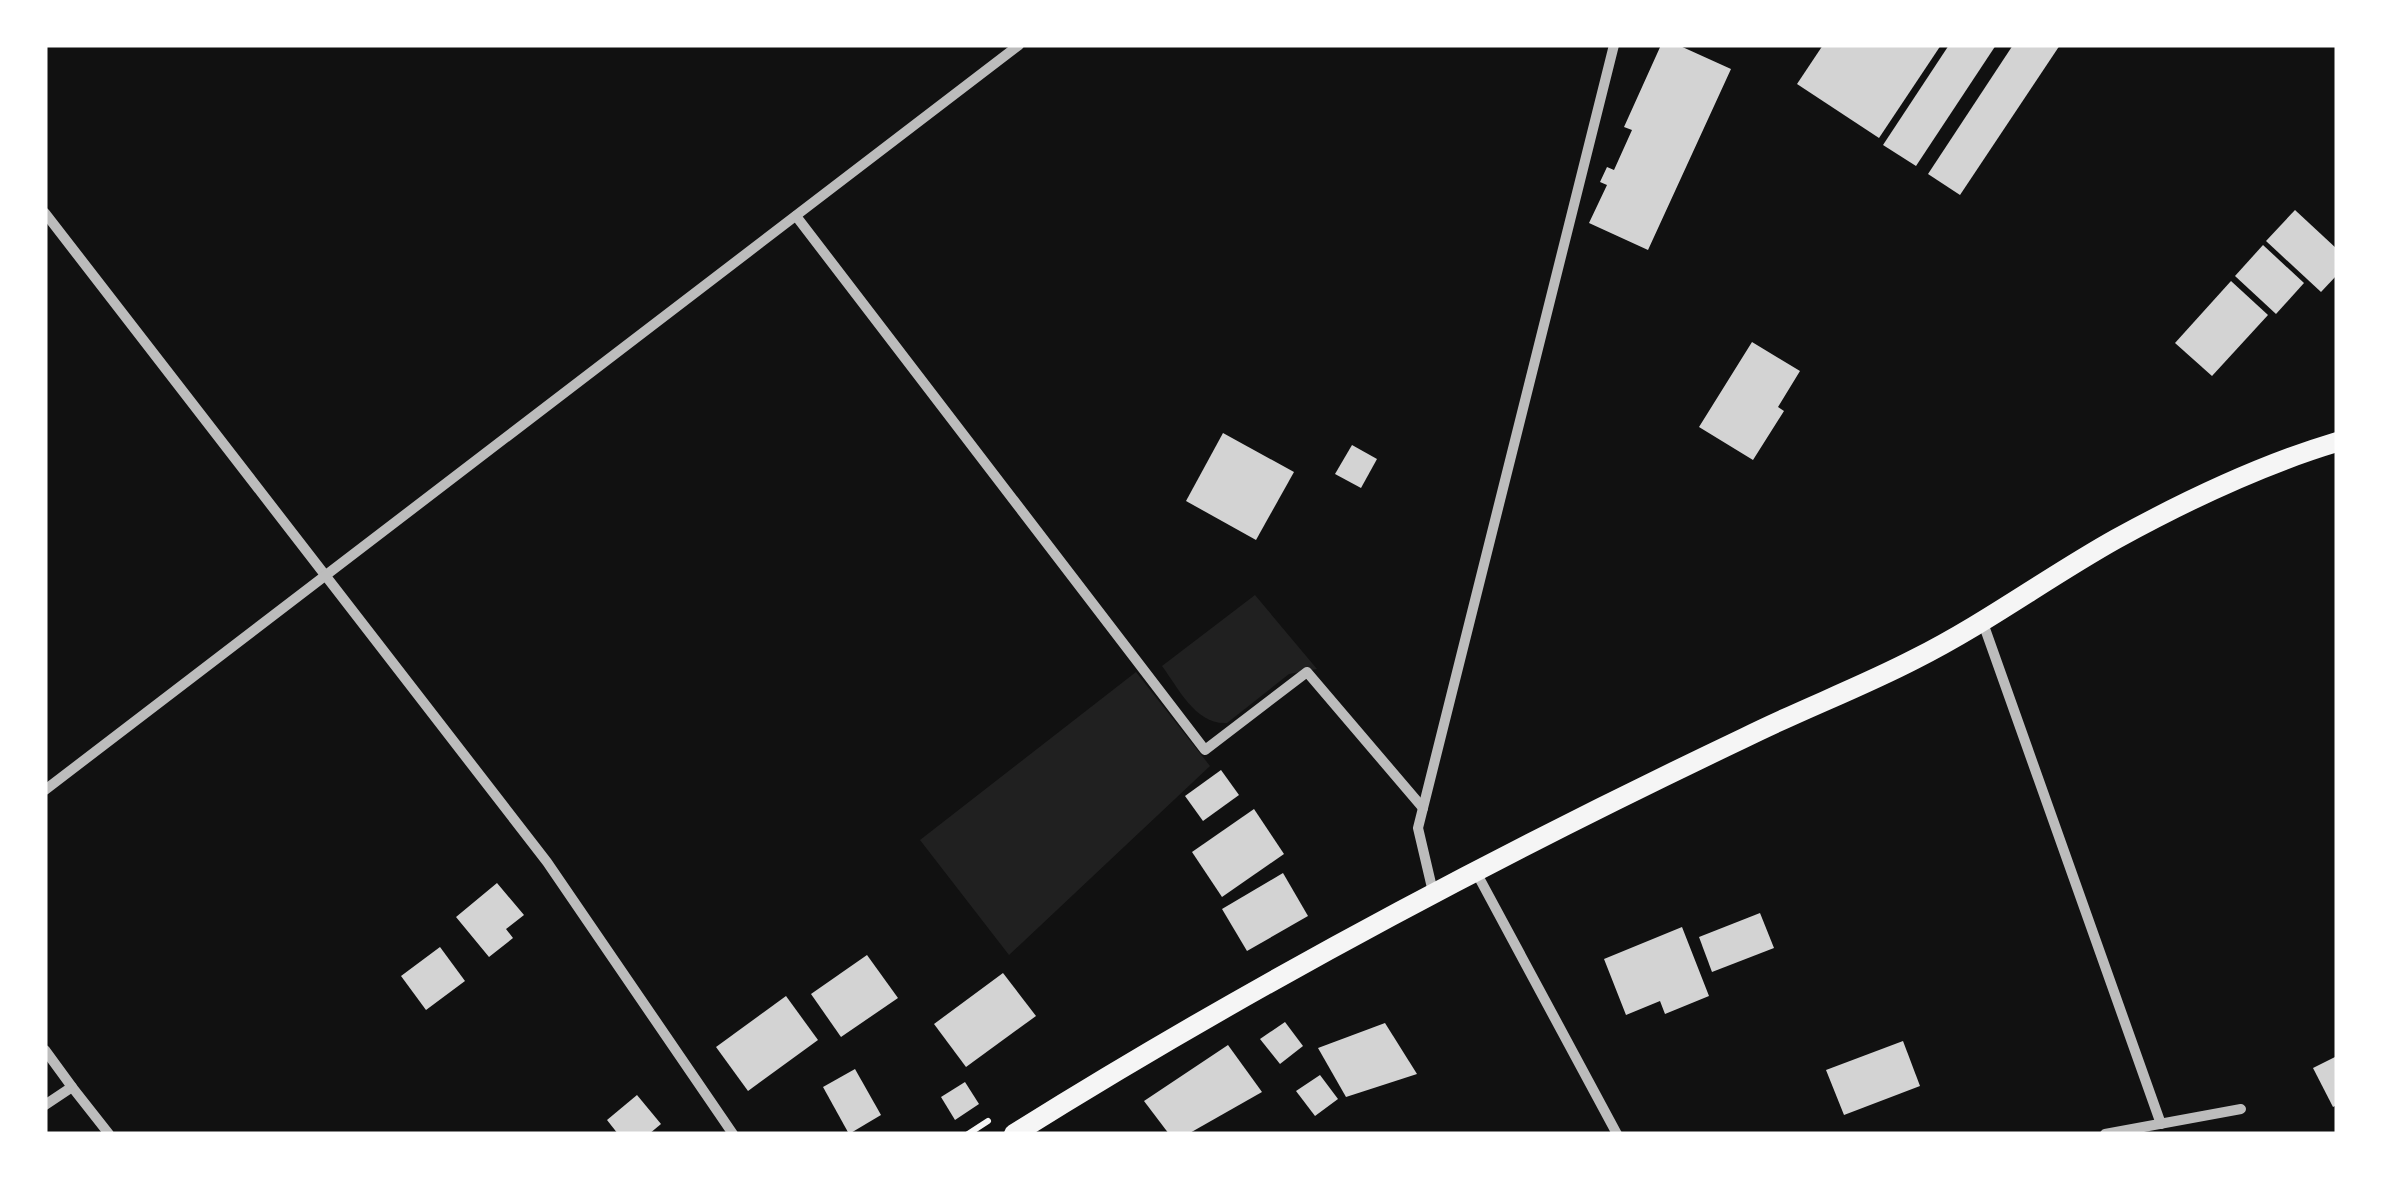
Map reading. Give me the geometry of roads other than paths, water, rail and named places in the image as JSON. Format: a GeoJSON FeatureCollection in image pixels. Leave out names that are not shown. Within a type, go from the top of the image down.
{"type":"FeatureCollection","features":[{"type":"Feature","properties":{"kind":"main road"},"geometry":{"type":"LineString","coordinates":[[1014,1134],[1147,1050],[1433,892],[1983,622],[2114,540],[2213,489],[2291,456],[2337,442]]}},
{"type":"Feature","properties":{"kind":"street"},"geometry":{"type":"LineString","coordinates":[[45,790],[1018,45]]}},
{"type":"Feature","properties":{"kind":"street"},"geometry":{"type":"LineString","coordinates":[[1433,892],[1418,828],[1614,45]]}},
{"type":"Feature","properties":{"kind":"street"},"geometry":{"type":"LineString","coordinates":[[45,214],[547,862],[733,1134]]}},
{"type":"Feature","properties":{"kind":"street"},"geometry":{"type":"LineString","coordinates":[[796,216],[1205,750],[1308,672],[1423,808]]}},
{"type":"Feature","properties":{"kind":"street"},"geometry":{"type":"LineString","coordinates":[[1983,622],[2161,1124]]}},
{"type":"Feature","properties":{"kind":"street"},"geometry":{"type":"LineString","coordinates":[[1476,871],[1616,1134]]}},
{"type":"Feature","properties":{"kind":"street"},"geometry":{"type":"LineString","coordinates":[[45,1050],[109,1134]]}},
{"type":"Feature","properties":{"kind":"street"},"geometry":{"type":"LineString","coordinates":[[45,1105],[72,1087]]}},
{"type":"Feature","properties":{"kind":"street"},"geometry":{"type":"LineString","coordinates":[[2105,1134],[2241,1109]]}}]}
